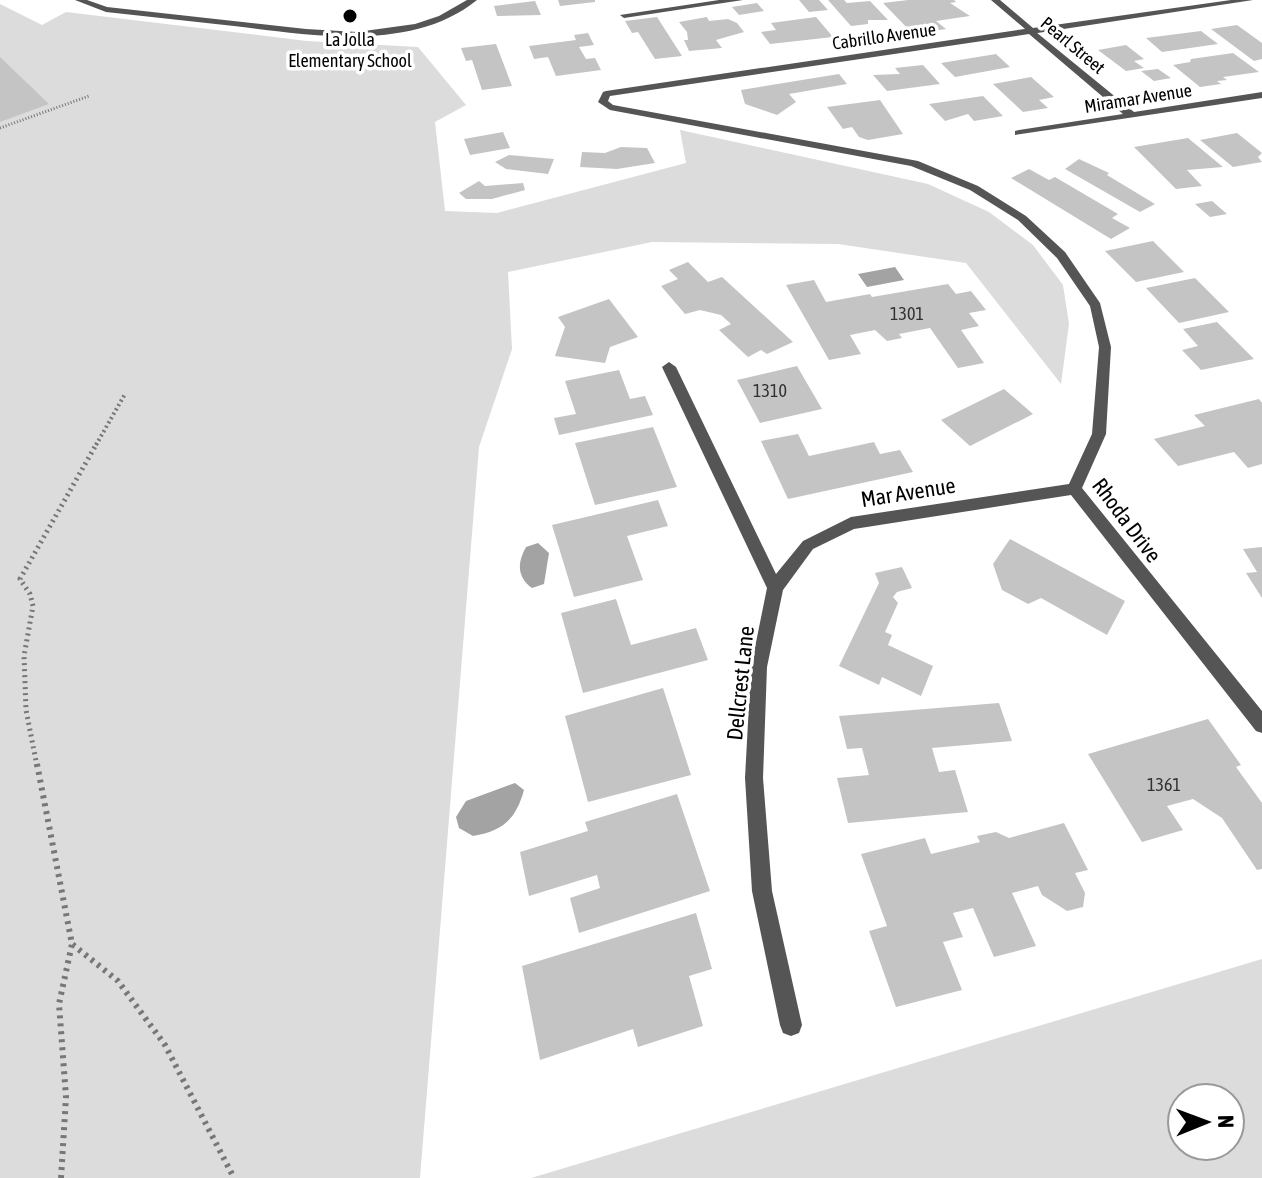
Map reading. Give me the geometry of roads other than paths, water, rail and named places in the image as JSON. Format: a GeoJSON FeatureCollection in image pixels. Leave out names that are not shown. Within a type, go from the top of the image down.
{"type":"FeatureCollection","features":[{"type":"Feature","properties":{"kind":"street"},"geometry":{"type":"LineString","coordinates":[[79,0],[106,9],[357,35],[416,26],[442,18],[473,0]]}},
{"type":"Feature","properties":{"kind":"street"},"geometry":{"type":"LineString","coordinates":[[624,15],[739,0]]}},
{"type":"Feature","properties":{"kind":"street","name":"Pearl Street"},"geometry":{"type":"LineString","coordinates":[[995,0],[1131,115]]}},
{"type":"Feature","properties":{"kind":"street","name":"Cabrillo Avenue"},"geometry":{"type":"LineString","coordinates":[[675,119],[610,107],[603,102],[606,94],[1249,0]]}},
{"type":"Feature","properties":{"kind":"street","name":"Miramar Avenue"},"geometry":{"type":"LineString","coordinates":[[1019,133],[1262,95]]}},
{"type":"Feature","properties":{"kind":"street","name":"Rhoda Drive"},"geometry":{"type":"LineString","coordinates":[[675,119],[914,163],[974,188],[1022,218],[1061,255],[1096,306],[1105,347],[1099,434],[1074,489],[1262,725]]}},
{"type":"Feature","properties":{"kind":"street"},"geometry":{"type":"LineString","coordinates":[[669,367],[775,588]]}},
{"type":"Feature","properties":{"kind":"street","name":"Mar Avenue"},"geometry":{"type":"LineString","coordinates":[[775,588],[808,545],[851,523],[1074,489]]}},
{"type":"Feature","properties":{"kind":"street","name":"Dellcrest Lane"},"geometry":{"type":"LineString","coordinates":[[775,588],[759,667],[754,778],[762,891],[791,1025]]}},
{"type":"Feature","properties":{"kind":"place","name":"La Jolla Elementary School"},"geometry":{"type":"Point","coordinates":[350,16]}}]}
